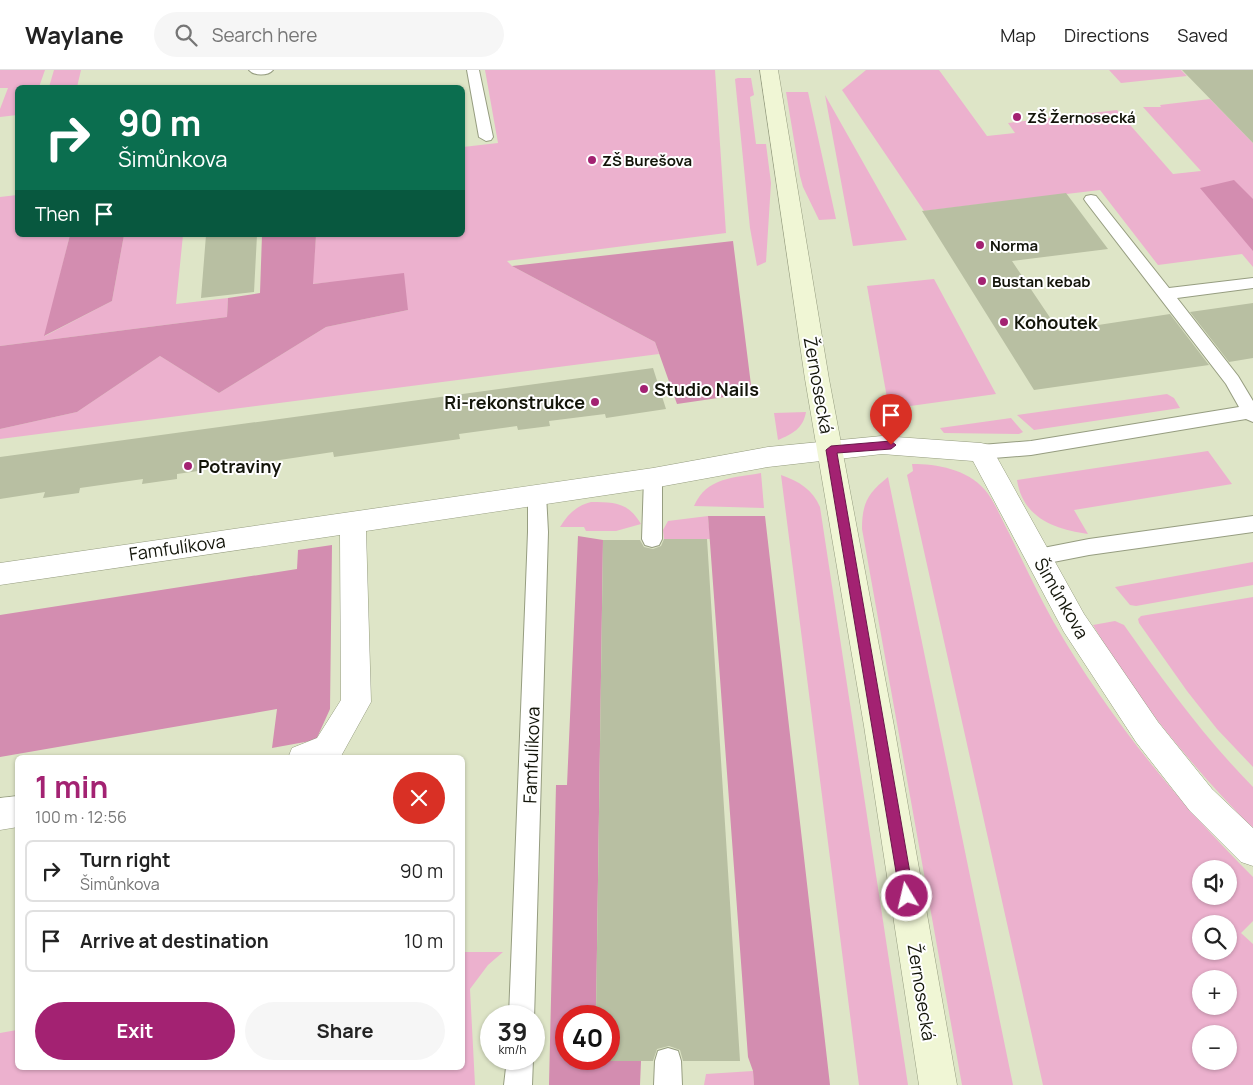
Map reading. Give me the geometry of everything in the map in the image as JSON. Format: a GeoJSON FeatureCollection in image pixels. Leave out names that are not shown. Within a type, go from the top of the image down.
{"type":"FeatureCollection","features":[{"type":"Feature","properties":{"kind":"street","name":"Žernosecká"},"geometry":{"type":"LineString","coordinates":[[769,70],[817,379],[831,450],[938,1085]]}},
{"type":"Feature","properties":{"kind":"street"},"geometry":{"type":"LineString","coordinates":[[831,450],[891,445],[981,452]]}},
{"type":"Feature","properties":{"kind":"street","name":"Famfulíkova"},"geometry":{"type":"LineString","coordinates":[[0,574],[653,478],[768,457],[831,450]]}},
{"type":"Feature","properties":{"kind":"street","name":"Šimůnkova"},"geometry":{"type":"LineString","coordinates":[[981,452],[1074,624],[1147,732],[1202,800],[1253,850]]}},
{"type":"Feature","properties":{"kind":"street"},"geometry":{"type":"LineString","coordinates":[[311,755],[328,749],[356,702],[353,521]]}},
{"type":"Feature","properties":{"kind":"street"},"geometry":{"type":"LineString","coordinates":[[0,814],[15,812]]}},
{"type":"Feature","properties":{"kind":"lane"},"geometry":{"type":"LineString","coordinates":[[255,70],[266,70]]}},
{"type":"Feature","properties":{"kind":"lane"},"geometry":{"type":"LineString","coordinates":[[473,70],[486,137]]}},
{"type":"Feature","properties":{"kind":"lane"},"geometry":{"type":"LineString","coordinates":[[981,452],[1032,448],[1252,414],[1232,380],[1091,199]]}},
{"type":"Feature","properties":{"kind":"lane"},"geometry":{"type":"LineString","coordinates":[[1164,294],[1253,283]]}},
{"type":"Feature","properties":{"kind":"lane"},"geometry":{"type":"LineString","coordinates":[[652,540],[653,478]]}},
{"type":"Feature","properties":{"kind":"lane","name":"Famfulíkova"},"geometry":{"type":"LineString","coordinates":[[523,1005],[538,494]]}},
{"type":"Feature","properties":{"kind":"lane"},"geometry":{"type":"LineString","coordinates":[[1038,557],[1253,524]]}},
{"type":"Feature","properties":{"kind":"lane"},"geometry":{"type":"LineString","coordinates":[[518,1085],[519,1070]]}},
{"type":"Feature","properties":{"kind":"shaded area"},"geometry":{"type":"Polygon","coordinates":[[[0,70],[45,70],[40,85],[15,85],[15,115],[0,117],[0,109],[8,88],[0,88],[0,70]]]}},
{"type":"Feature","properties":{"kind":"shaded area"},"geometry":{"type":"Polygon","coordinates":[[[54,70],[81,70],[77,85],[50,85],[54,70]]]}},
{"type":"Feature","properties":{"kind":"shaded area"},"geometry":{"type":"Polygon","coordinates":[[[485,70],[715,70],[726,233],[507,261],[512,266],[655,342],[659,354],[0,439],[0,429],[77,412],[160,356],[219,393],[326,327],[408,310],[333,282],[312,284],[316,237],[465,237],[465,147],[498,143],[485,70]]]}},
{"type":"Feature","properties":{"kind":"shaded area"},"geometry":{"type":"Polygon","coordinates":[[[866,70],[939,70],[987,136],[1015,133],[1008,123],[1117,110],[1173,174],[1201,171],[1143,107],[1161,107],[1160,105],[1210,99],[1253,143],[1253,267],[1242,254],[1158,265],[1100,190],[924,211],[842,90],[866,70]]]}},
{"type":"Feature","properties":{"kind":"shaded area"},"geometry":{"type":"Polygon","coordinates":[[[1109,70],[1181,70],[1187,76],[1121,83],[1109,70]]]}},
{"type":"Feature","properties":{"kind":"shaded area"},"geometry":{"type":"Polygon","coordinates":[[[751,78],[754,95],[750,97],[756,144],[766,144],[771,183],[766,262],[757,266],[750,228],[735,79],[751,78]]]}},
{"type":"Feature","properties":{"kind":"shaded area"},"geometry":{"type":"Polygon","coordinates":[[[786,92],[808,92],[836,219],[819,220],[803,187],[786,92]]]}},
{"type":"Feature","properties":{"kind":"shaded area"},"geometry":{"type":"Polygon","coordinates":[[[825,95],[907,240],[853,246],[825,95]]]}},
{"type":"Feature","properties":{"kind":"shaded area"},"geometry":{"type":"Polygon","coordinates":[[[1234,180],[1253,199],[1253,251],[1200,188],[1234,180]]]}},
{"type":"Feature","properties":{"kind":"shaded area"},"geometry":{"type":"Polygon","coordinates":[[[15,195],[15,237],[70,237],[45,336],[112,301],[124,237],[183,237],[176,304],[228,298],[227,317],[0,346],[0,197],[15,195]]]}},
{"type":"Feature","properties":{"kind":"shaded area"},"geometry":{"type":"Polygon","coordinates":[[[69,237],[124,237],[112,301],[44,336],[69,237]]]}},
{"type":"Feature","properties":{"kind":"shaded area"},"geometry":{"type":"Polygon","coordinates":[[[262,237],[316,237],[313,284],[404,273],[408,310],[326,327],[219,393],[160,356],[77,412],[0,429],[0,346],[227,317],[228,298],[260,293],[262,237]]]}},
{"type":"Feature","properties":{"kind":"shaded area"},"geometry":{"type":"Polygon","coordinates":[[[733,241],[752,393],[677,404],[655,342],[512,266],[733,241]]]}},
{"type":"Feature","properties":{"kind":"shaded area"},"geometry":{"type":"Polygon","coordinates":[[[934,279],[996,394],[889,409],[867,286],[934,279]]]}},
{"type":"Feature","properties":{"kind":"shaded area"},"geometry":{"type":"Polygon","coordinates":[[[1167,394],[1174,398],[1180,408],[1034,430],[1017,415],[1167,394]]]}},
{"type":"Feature","properties":{"kind":"shaded area"},"geometry":{"type":"Polygon","coordinates":[[[806,412],[800,427],[778,440],[774,413],[806,412]]]}},
{"type":"Feature","properties":{"kind":"shaded area"},"geometry":{"type":"Polygon","coordinates":[[[1011,418],[1023,432],[1019,434],[944,433],[940,428],[1011,418]]]}},
{"type":"Feature","properties":{"kind":"shaded area"},"geometry":{"type":"Polygon","coordinates":[[[1208,451],[1232,484],[1074,510],[1088,534],[1063,529],[1042,519],[1026,504],[1020,493],[1017,480],[1208,451]]]}},
{"type":"Feature","properties":{"kind":"shaded area"},"geometry":{"type":"Polygon","coordinates":[[[912,464],[931,465],[951,469],[970,477],[985,490],[998,510],[1053,621],[1096,690],[1170,787],[1237,860],[1192,860],[1192,905],[1237,905],[1237,860],[1253,877],[1253,921],[1241,933],[1253,944],[1253,1085],[1043,1085],[907,475],[913,471],[912,464]]]}},
{"type":"Feature","properties":{"kind":"shaded area"},"geometry":{"type":"Polygon","coordinates":[[[761,473],[764,508],[694,506],[699,496],[714,484],[731,478],[761,473]]]}},
{"type":"Feature","properties":{"kind":"shaded area"},"geometry":{"type":"Polygon","coordinates":[[[781,475],[805,487],[820,507],[908,1085],[859,1085],[781,475]]]}},
{"type":"Feature","properties":{"kind":"shaded area"},"geometry":{"type":"Polygon","coordinates":[[[888,477],[1013,1085],[962,1085],[862,529],[863,512],[868,499],[888,477]]]}},
{"type":"Feature","properties":{"kind":"shaded area"},"geometry":{"type":"Polygon","coordinates":[[[591,502],[614,503],[626,507],[641,524],[616,531],[586,531],[584,527],[560,527],[573,511],[591,502]]]}},
{"type":"Feature","properties":{"kind":"shaded area"},"geometry":{"type":"Polygon","coordinates":[[[708,516],[710,539],[664,539],[663,530],[668,521],[708,516]]]}},
{"type":"Feature","properties":{"kind":"shaded area"},"geometry":{"type":"Polygon","coordinates":[[[708,516],[765,516],[830,1085],[754,1085],[753,1071],[748,1057],[708,516]]]}},
{"type":"Feature","properties":{"kind":"shaded area"},"geometry":{"type":"Polygon","coordinates":[[[578,536],[603,540],[596,1005],[555,1005],[555,1070],[620,1070],[620,1060],[641,1061],[640,1085],[549,1085],[556,785],[567,785],[578,536]]]}},
{"type":"Feature","properties":{"kind":"shaded area"},"geometry":{"type":"Polygon","coordinates":[[[332,545],[330,709],[316,740],[272,748],[277,709],[0,757],[0,615],[297,569],[298,550],[332,545]]]}},
{"type":"Feature","properties":{"kind":"shaded area"},"geometry":{"type":"Polygon","coordinates":[[[1253,562],[1253,585],[1136,606],[1130,605],[1115,587],[1253,562]]]}},
{"type":"Feature","properties":{"kind":"shaded area"},"geometry":{"type":"Polygon","coordinates":[[[1253,597],[1253,767],[1217,729],[1187,691],[1138,619],[1141,616],[1253,597]]]}},
{"type":"Feature","properties":{"kind":"shaded area"},"geometry":{"type":"Polygon","coordinates":[[[1115,621],[1124,625],[1185,709],[1253,787],[1253,829],[1209,782],[1167,732],[1128,680],[1093,625],[1115,621]]]}},
{"type":"Feature","properties":{"kind":"shaded area"},"geometry":{"type":"Polygon","coordinates":[[[465,952],[503,952],[488,965],[470,989],[475,1085],[0,1085],[0,1033],[15,1030],[15,1070],[465,1070],[465,952]]]}},
{"type":"Feature","properties":{"kind":"shaded area"},"geometry":{"type":"Polygon","coordinates":[[[753,1071],[754,1085],[704,1085],[706,1074],[753,1071]]]}},
{"type":"Feature","properties":{"kind":"building"},"geometry":{"type":"Polygon","coordinates":[[[1182,70],[1253,70],[1253,143],[1182,70]]]}},
{"type":"Feature","properties":{"kind":"building"},"geometry":{"type":"Polygon","coordinates":[[[1066,193],[1108,249],[1012,261],[1059,331],[1170,314],[1209,365],[1034,390],[922,211],[1066,193]]]}},
{"type":"Feature","properties":{"kind":"building"},"geometry":{"type":"Polygon","coordinates":[[[206,237],[257,237],[254,292],[201,298],[206,237]]]}},
{"type":"Feature","properties":{"kind":"building"},"geometry":{"type":"Polygon","coordinates":[[[1253,303],[1253,358],[1229,362],[1190,312],[1253,303]]]}},
{"type":"Feature","properties":{"kind":"building"},"geometry":{"type":"Polygon","coordinates":[[[653,368],[666,409],[606,418],[605,414],[549,421],[550,426],[518,430],[517,426],[459,434],[460,439],[334,457],[333,452],[273,461],[273,465],[240,470],[240,465],[177,474],[177,479],[142,484],[143,479],[80,488],[79,493],[43,498],[45,492],[0,499],[0,457],[653,368]]]}},
{"type":"Feature","properties":{"kind":"building"},"geometry":{"type":"Polygon","coordinates":[[[664,539],[707,539],[740,1061],[683,1061],[680,1050],[669,1046],[657,1049],[653,1061],[620,1061],[620,1005],[596,1005],[603,540],[640,540],[644,547],[653,549],[661,546],[664,539]]]}},
{"type":"Feature","properties":{"kind":"place","name":"ZŠ Žernosecká"},"geometry":{"type":"Point","coordinates":[1017,117]}},
{"type":"Feature","properties":{"kind":"place","name":"ZŠ Burešova"},"geometry":{"type":"Point","coordinates":[592,160]}},
{"type":"Feature","properties":{"kind":"place","name":"Norma"},"geometry":{"type":"Point","coordinates":[980,245]}},
{"type":"Feature","properties":{"kind":"place","name":"Bustan kebab"},"geometry":{"type":"Point","coordinates":[982,281]}},
{"type":"Feature","properties":{"kind":"place","name":"Kohoutek"},"geometry":{"type":"Point","coordinates":[1004,322]}},
{"type":"Feature","properties":{"kind":"place","name":"Studio Nails"},"geometry":{"type":"Point","coordinates":[644,389]}},
{"type":"Feature","properties":{"kind":"place","name":"Ri-rekonstrukce"},"geometry":{"type":"Point","coordinates":[595,402]}},
{"type":"Feature","properties":{"kind":"place","name":"Potraviny"},"geometry":{"type":"Point","coordinates":[188,466]}},
{"type":"Feature","properties":{"kind":"route"},"geometry":{"type":"LineString","coordinates":[[891,445],[831,450],[907,896]]}}]}
